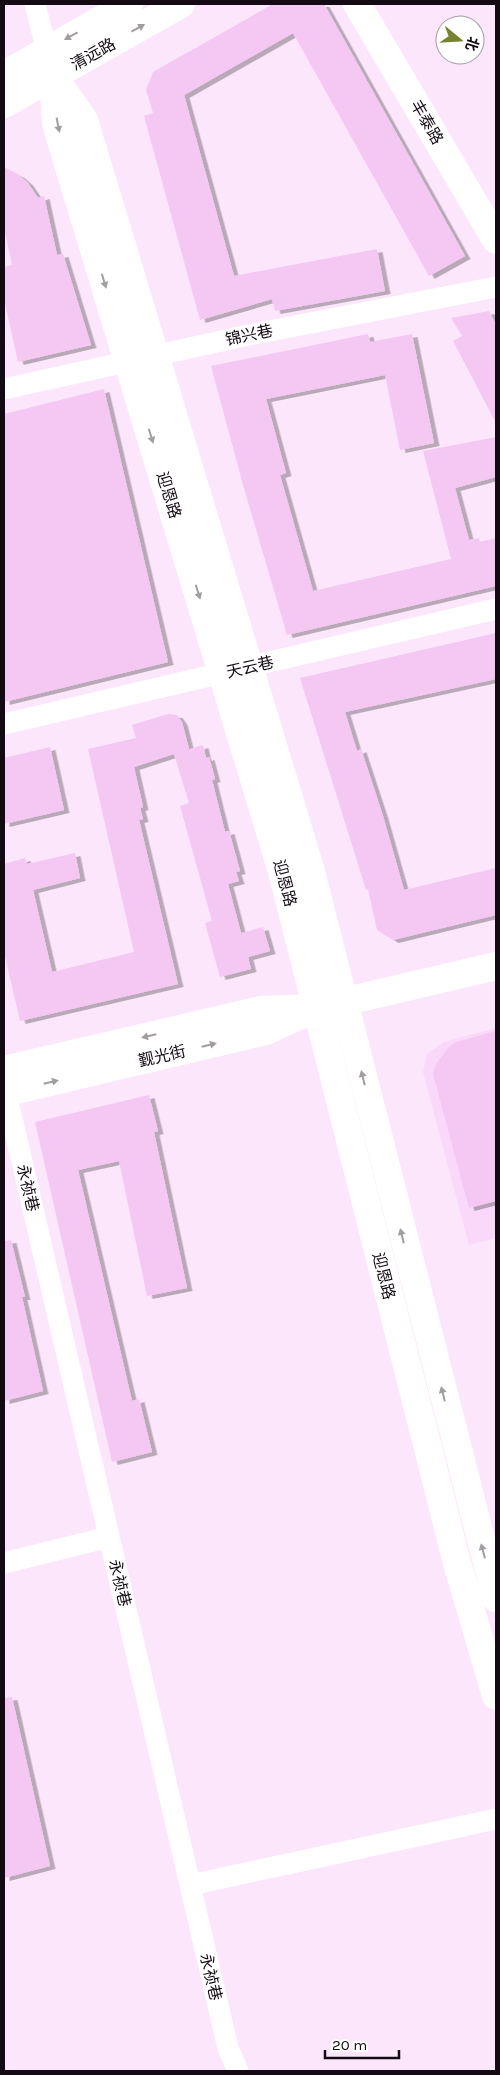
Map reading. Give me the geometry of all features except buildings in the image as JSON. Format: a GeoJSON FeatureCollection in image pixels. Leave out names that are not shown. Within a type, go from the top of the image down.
{"type":"FeatureCollection","features":[{"type":"Feature","properties":{"kind":"street","name":"迎恩路"},"geometry":{"type":"LineString","coordinates":[[35,4],[53,76],[56,124],[283,875],[457,1563],[496,1696]]}},
{"type":"Feature","properties":{"kind":"street","name":"清远路"},"geometry":{"type":"LineString","coordinates":[[4,75],[129,4]]}},
{"type":"Feature","properties":{"kind":"street","name":"清远路"},"geometry":{"type":"LineString","coordinates":[[4,104],[181,4]]}},
{"type":"Feature","properties":{"kind":"street","name":"丰泰路"},"geometry":{"type":"LineString","coordinates":[[357,4],[496,240]]}},
{"type":"Feature","properties":{"kind":"street","name":"迎恩路"},"geometry":{"type":"LineString","coordinates":[[53,76],[84,120],[310,868],[496,1598]]}},
{"type":"Feature","properties":{"kind":"street","name":"锦兴巷"},"geometry":{"type":"LineString","coordinates":[[4,389],[244,336],[496,287]]}},
{"type":"Feature","properties":{"kind":"street","name":"天云巷"},"geometry":{"type":"LineString","coordinates":[[4,724],[496,609]]}},
{"type":"Feature","properties":{"kind":"street","name":"觐光街"},"geometry":{"type":"LineString","coordinates":[[5,1085],[261,1010],[317,1008],[496,966]]}},
{"type":"Feature","properties":{"kind":"street","name":"永祯巷"},"geometry":{"type":"LineString","coordinates":[[5,1085],[228,2048],[238,2071]]}},
{"type":"Feature","properties":{"kind":"street"},"geometry":{"type":"LineString","coordinates":[[4,1563],[109,1537]]}},
{"type":"Feature","properties":{"kind":"street"},"geometry":{"type":"LineString","coordinates":[[190,1885],[496,1819]]}},
{"type":"Feature","properties":{"kind":"shaded area"},"geometry":{"type":"Polygon","coordinates":[[[496,1028],[496,1238],[469,1245],[423,1072],[427,1054],[444,1042],[496,1028]]]}}]}
